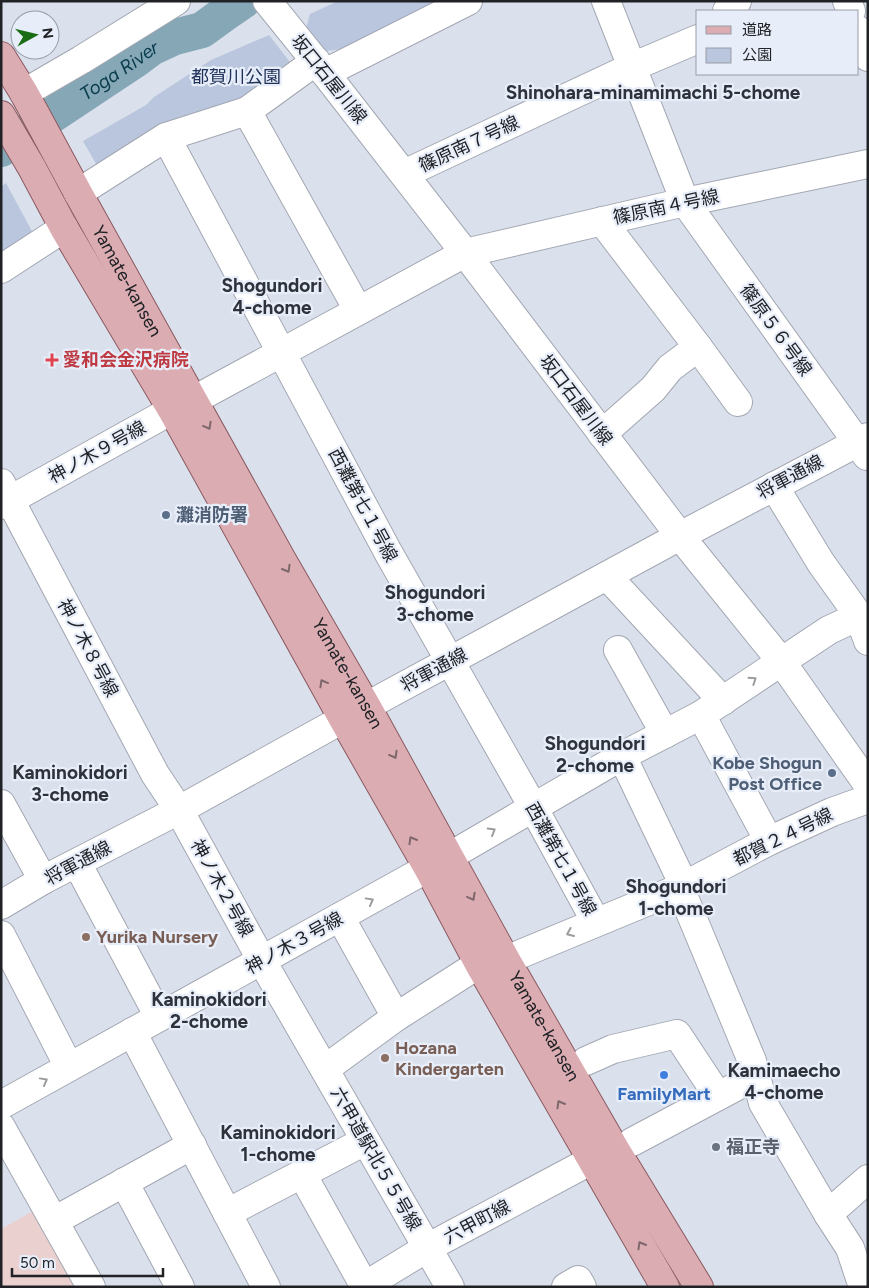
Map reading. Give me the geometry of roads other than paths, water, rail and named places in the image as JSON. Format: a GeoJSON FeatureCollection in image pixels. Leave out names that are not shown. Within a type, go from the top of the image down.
{"type":"FeatureCollection","features":[{"type":"Feature","properties":{"kind":"main road","name":"Yamate-kansen"},"geometry":{"type":"LineString","coordinates":[[1,56],[58,154],[343,719],[506,960],[615,1149],[699,1287]]}},
{"type":"Feature","properties":{"kind":"main road","name":"Yamate-kansen"},"geometry":{"type":"LineString","coordinates":[[1,115],[64,228],[183,405],[282,560],[367,706],[439,862],[479,964],[665,1287]]}},
{"type":"Feature","properties":{"kind":"street"},"geometry":{"type":"LineString","coordinates":[[24,93],[176,1]]}},
{"type":"Feature","properties":{"kind":"street"},"geometry":{"type":"LineString","coordinates":[[78,193],[166,137],[248,111],[321,67],[468,1]]}},
{"type":"Feature","properties":{"kind":"street","name":"篠原５６号線"},"geometry":{"type":"LineString","coordinates":[[606,1],[685,202],[864,446]]}},
{"type":"Feature","properties":{"kind":"street","name":"坂口石屋川線"},"geometry":{"type":"LineString","coordinates":[[273,10],[321,67],[680,536],[781,661],[868,785]]}},
{"type":"Feature","properties":{"kind":"street"},"geometry":{"type":"LineString","coordinates":[[859,33],[868,57]]}},
{"type":"Feature","properties":{"kind":"street","name":"篠原南７号線"},"geometry":{"type":"LineString","coordinates":[[404,174],[632,67],[696,40]]}},
{"type":"Feature","properties":{"kind":"street"},"geometry":{"type":"LineString","coordinates":[[248,111],[358,310]]}},
{"type":"Feature","properties":{"kind":"street","name":"西灘第七１号線"},"geometry":{"type":"LineString","coordinates":[[166,137],[388,552],[596,922]]}},
{"type":"Feature","properties":{"kind":"street","name":"篠原南４号線"},"geometry":{"type":"LineString","coordinates":[[358,310],[464,252],[685,202],[868,164]]}},
{"type":"Feature","properties":{"kind":"street"},"geometry":{"type":"LineString","coordinates":[[602,221],[738,402]]}},
{"type":"Feature","properties":{"kind":"street"},"geometry":{"type":"LineString","coordinates":[[1,269],[64,228]]}},
{"type":"Feature","properties":{"kind":"street","name":"神ノ木９号線"},"geometry":{"type":"LineString","coordinates":[[4,496],[183,405],[358,310]]}},
{"type":"Feature","properties":{"kind":"street"},"geometry":{"type":"LineString","coordinates":[[602,434],[653,389],[670,368],[698,347]]}},
{"type":"Feature","properties":{"kind":"street","name":"将軍通線"},"geometry":{"type":"LineString","coordinates":[[1,904],[43,880],[179,810],[774,486],[864,446]]}},
{"type":"Feature","properties":{"kind":"street"},"geometry":{"type":"LineString","coordinates":[[774,486],[863,629]]}},
{"type":"Feature","properties":{"kind":"street","name":"神ノ木８号線"},"geometry":{"type":"LineString","coordinates":[[4,496],[155,774],[179,810]]}},
{"type":"Feature","properties":{"kind":"street"},"geometry":{"type":"LineString","coordinates":[[607,576],[712,708],[769,842]]}},
{"type":"Feature","properties":{"kind":"street","name":"神ノ木３号線"},"geometry":{"type":"LineString","coordinates":[[1,1105],[439,862],[622,756],[712,708],[829,630],[863,629]]}},
{"type":"Feature","properties":{"kind":"street"},"geometry":{"type":"LineString","coordinates":[[618,650],[665,734]]}},
{"type":"Feature","properties":{"kind":"street"},"geometry":{"type":"LineString","coordinates":[[622,756],[679,875],[680,888],[752,1060],[763,1103],[850,1248],[863,1287]]}},
{"type":"Feature","properties":{"kind":"street","name":"都賀２４号線"},"geometry":{"type":"LineString","coordinates":[[506,960],[680,888],[832,812],[868,800]]}},
{"type":"Feature","properties":{"kind":"street"},"geometry":{"type":"LineString","coordinates":[[1,804],[43,880]]}},
{"type":"Feature","properties":{"kind":"street","name":"神ノ木２号線"},"geometry":{"type":"LineString","coordinates":[[179,810],[262,961],[325,1069]]}},
{"type":"Feature","properties":{"kind":"street"},"geometry":{"type":"LineString","coordinates":[[77,863],[159,1017]]}},
{"type":"Feature","properties":{"kind":"street"},"geometry":{"type":"LineString","coordinates":[[340,917],[396,1017]]}},
{"type":"Feature","properties":{"kind":"street"},"geometry":{"type":"LineString","coordinates":[[1,935],[69,1067]]}},
{"type":"Feature","properties":{"kind":"street"},"geometry":{"type":"LineString","coordinates":[[325,1069],[396,1017],[479,964]]}},
{"type":"Feature","properties":{"kind":"street"},"geometry":{"type":"LineString","coordinates":[[132,1032],[266,1287]]}},
{"type":"Feature","properties":{"kind":"street"},"geometry":{"type":"LineString","coordinates":[[586,1061],[613,1049],[677,1034],[718,1096]]}},
{"type":"Feature","properties":{"kind":"street","name":"六甲道駅北５５号線"},"geometry":{"type":"LineString","coordinates":[[325,1069],[450,1287]]}},
{"type":"Feature","properties":{"kind":"street"},"geometry":{"type":"LineString","coordinates":[[632,1142],[756,1076]]}},
{"type":"Feature","properties":{"kind":"street"},"geometry":{"type":"LineString","coordinates":[[1,1127],[91,1287]]}},
{"type":"Feature","properties":{"kind":"street"},"geometry":{"type":"LineString","coordinates":[[227,1213],[366,1141]]}},
{"type":"Feature","properties":{"kind":"street"},"geometry":{"type":"LineString","coordinates":[[54,1221],[192,1145]]}},
{"type":"Feature","properties":{"kind":"street","name":"六甲町線"},"geometry":{"type":"LineString","coordinates":[[364,1287],[427,1248],[592,1160]]}},
{"type":"Feature","properties":{"kind":"street"},"geometry":{"type":"LineString","coordinates":[[302,1174],[364,1287]]}},
{"type":"Feature","properties":{"kind":"street"},"geometry":{"type":"LineString","coordinates":[[828,1214],[868,1179]]}},
{"type":"Feature","properties":{"kind":"street"},"geometry":{"type":"LineString","coordinates":[[124,1182],[180,1287]]}},
{"type":"Feature","properties":{"kind":"street"},"geometry":{"type":"LineString","coordinates":[[566,1287],[578,1280],[582,1287]]}},
{"type":"Feature","properties":{"kind":"waterway","name":"Toga River"},"geometry":{"type":"LineString","coordinates":[[1,149],[151,48],[175,37],[202,30],[243,1]]}},
{"type":"Feature","properties":{"kind":"place","name":"愛和会金沢病院"},"geometry":{"type":"Point","coordinates":[52,360]}},
{"type":"Feature","properties":{"kind":"place","name":"灘消防署"},"geometry":{"type":"Point","coordinates":[166,515]}},
{"type":"Feature","properties":{"kind":"place","name":"Kobe Shogun Post Office"},"geometry":{"type":"Point","coordinates":[832,773]}},
{"type":"Feature","properties":{"kind":"place","name":"Yurika Nursery"},"geometry":{"type":"Point","coordinates":[86,937]}},
{"type":"Feature","properties":{"kind":"place","name":"Hozana Kindergarten"},"geometry":{"type":"Point","coordinates":[385,1058]}},
{"type":"Feature","properties":{"kind":"place","name":"FamilyMart"},"geometry":{"type":"Point","coordinates":[664,1075]}},
{"type":"Feature","properties":{"kind":"place","name":"福正寺"},"geometry":{"type":"Point","coordinates":[716,1147]}},
{"type":"Feature","properties":{"kind":"district","name":"Shinohara-minamimachi 5-chome"},"geometry":{"type":"Point","coordinates":[653,92]}},
{"type":"Feature","properties":{"kind":"district","name":"Shogundori 4-chome"},"geometry":{"type":"Point","coordinates":[272,296]}},
{"type":"Feature","properties":{"kind":"district","name":"Shogundori 3-chome"},"geometry":{"type":"Point","coordinates":[435,603]}},
{"type":"Feature","properties":{"kind":"district","name":"Shogundori 2-chome"},"geometry":{"type":"Point","coordinates":[595,754]}},
{"type":"Feature","properties":{"kind":"district","name":"Kaminokidori 3-chome"},"geometry":{"type":"Point","coordinates":[70,783]}},
{"type":"Feature","properties":{"kind":"district","name":"Shogundori 1-chome"},"geometry":{"type":"Point","coordinates":[676,897]}},
{"type":"Feature","properties":{"kind":"district","name":"Kaminokidori 2-chome"},"geometry":{"type":"Point","coordinates":[209,1010]}},
{"type":"Feature","properties":{"kind":"district","name":"Kamimaecho 4-chome"},"geometry":{"type":"Point","coordinates":[784,1081]}},
{"type":"Feature","properties":{"kind":"district","name":"Kaminokidori 1-chome"},"geometry":{"type":"Point","coordinates":[278,1143]}},
{"type":"Feature","properties":{"kind":"park label","name":"都賀川公園"},"geometry":{"type":"Point","coordinates":[236,77]}}]}
